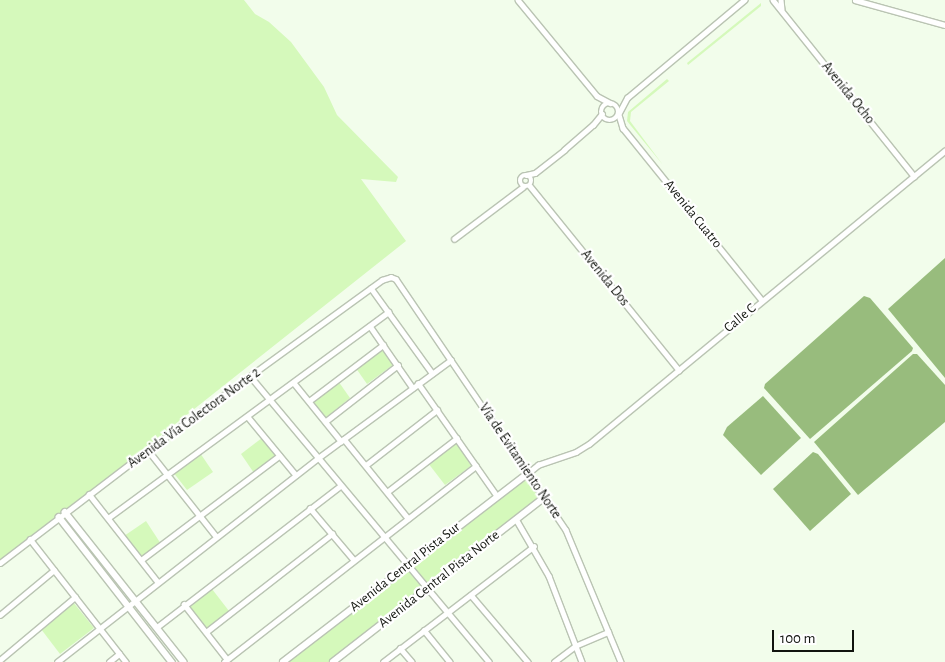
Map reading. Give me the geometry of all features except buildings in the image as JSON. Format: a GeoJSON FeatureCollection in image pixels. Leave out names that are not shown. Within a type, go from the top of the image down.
{"type":"FeatureCollection","features":[{"type":"Feature","properties":{"kind":"street"},"geometry":{"type":"LineString","coordinates":[[518,0],[597,96],[617,106],[619,114]]}},
{"type":"Feature","properties":{"kind":"street"},"geometry":{"type":"LineString","coordinates":[[740,5],[744,0]]}},
{"type":"Feature","properties":{"kind":"street"},"geometry":{"type":"LineString","coordinates":[[522,185],[521,177],[535,173],[593,125],[611,104],[627,98],[740,5],[749,0]]}},
{"type":"Feature","properties":{"kind":"street","name":"Avenida Ocho"},"geometry":{"type":"LineString","coordinates":[[772,0],[782,10],[914,176]]}},
{"type":"Feature","properties":{"kind":"street"},"geometry":{"type":"LineString","coordinates":[[781,0],[782,10]]}},
{"type":"Feature","properties":{"kind":"street"},"geometry":{"type":"LineString","coordinates":[[855,0],[945,24]]}},
{"type":"Feature","properties":{"kind":"street"},"geometry":{"type":"LineString","coordinates":[[597,96],[602,113],[609,121]]}},
{"type":"Feature","properties":{"kind":"street"},"geometry":{"type":"LineString","coordinates":[[593,125],[609,121],[619,114],[627,98]]}},
{"type":"Feature","properties":{"kind":"street","name":"Avenida Cuatro"},"geometry":{"type":"LineString","coordinates":[[619,114],[623,128],[762,300]]}},
{"type":"Feature","properties":{"kind":"street","name":"Avenida Cuatro"},"geometry":{"type":"LineString","coordinates":[[609,121],[623,128]]}},
{"type":"Feature","properties":{"kind":"street","name":"Calle C"},"geometry":{"type":"LineString","coordinates":[[528,473],[538,465],[580,450],[945,151]]}},
{"type":"Feature","properties":{"kind":"street"},"geometry":{"type":"LineString","coordinates":[[454,239],[522,185],[530,186],[535,173]]}},
{"type":"Feature","properties":{"kind":"street"},"geometry":{"type":"LineString","coordinates":[[526,175],[532,180]]}},
{"type":"Feature","properties":{"kind":"street","name":"Avenida Dos"},"geometry":{"type":"LineString","coordinates":[[530,186],[679,370]]}},
{"type":"Feature","properties":{"kind":"street","name":"Avenida Vía Colectora Norte 2"},"geometry":{"type":"LineString","coordinates":[[0,563],[148,450],[372,288],[391,277]]}},
{"type":"Feature","properties":{"kind":"street","name":"Vía de Evitamiento Norte"},"geometry":{"type":"LineString","coordinates":[[391,277],[396,279],[545,497],[578,554],[621,662]]}},
{"type":"Feature","properties":{"kind":"street"},"geometry":{"type":"LineString","coordinates":[[372,288],[432,373]]}},
{"type":"Feature","properties":{"kind":"street"},"geometry":{"type":"LineString","coordinates":[[108,518],[270,401],[388,312]]}},
{"type":"Feature","properties":{"kind":"street"},"geometry":{"type":"LineString","coordinates":[[370,326],[413,388]]}},
{"type":"Feature","properties":{"kind":"street"},"geometry":{"type":"LineString","coordinates":[[308,401],[383,345]]}},
{"type":"Feature","properties":{"kind":"street"},"geometry":{"type":"LineString","coordinates":[[57,662],[129,607],[216,536],[451,360]]}},
{"type":"Feature","properties":{"kind":"street"},"geometry":{"type":"LineString","coordinates":[[326,421],[398,365]]}},
{"type":"Feature","properties":{"kind":"street"},"geometry":{"type":"LineString","coordinates":[[251,377],[383,538],[489,662]]}},
{"type":"Feature","properties":{"kind":"street"},"geometry":{"type":"LineString","coordinates":[[294,383],[366,465],[408,518]]}},
{"type":"Feature","properties":{"kind":"street"},"geometry":{"type":"LineString","coordinates":[[418,383],[497,496]]}},
{"type":"Feature","properties":{"kind":"street"},"geometry":{"type":"LineString","coordinates":[[366,465],[437,410]]}},
{"type":"Feature","properties":{"kind":"street"},"geometry":{"type":"LineString","coordinates":[[248,417],[296,475]]}},
{"type":"Feature","properties":{"kind":"street"},"geometry":{"type":"LineString","coordinates":[[387,492],[456,438]]}},
{"type":"Feature","properties":{"kind":"street"},"geometry":{"type":"LineString","coordinates":[[148,450],[216,536]]}},
{"type":"Feature","properties":{"kind":"street"},"geometry":{"type":"LineString","coordinates":[[141,560],[279,456]]}},
{"type":"Feature","properties":{"kind":"street"},"geometry":{"type":"LineString","coordinates":[[184,604],[206,632],[225,661],[476,466]]}},
{"type":"Feature","properties":{"kind":"street","name":"Avenida Central Pista Sur"},"geometry":{"type":"LineString","coordinates":[[283,662],[528,473]]}},
{"type":"Feature","properties":{"kind":"street"},"geometry":{"type":"LineString","coordinates":[[157,627],[184,604],[340,486]]}},
{"type":"Feature","properties":{"kind":"street"},"geometry":{"type":"LineString","coordinates":[[89,494],[158,582]]}},
{"type":"Feature","properties":{"kind":"street","name":"Avenida Central Pista Norte"},"geometry":{"type":"LineString","coordinates":[[333,662],[545,497]]}},
{"type":"Feature","properties":{"kind":"street"},"geometry":{"type":"LineString","coordinates":[[310,508],[354,560]]}},
{"type":"Feature","properties":{"kind":"street"},"geometry":{"type":"LineString","coordinates":[[65,512],[184,662]]}},
{"type":"Feature","properties":{"kind":"street"},"geometry":{"type":"LineString","coordinates":[[59,517],[172,662]]}},
{"type":"Feature","properties":{"kind":"street"},"geometry":{"type":"LineString","coordinates":[[516,519],[534,546],[556,593],[582,662]]}},
{"type":"Feature","properties":{"kind":"street"},"geometry":{"type":"LineString","coordinates":[[206,632],[332,534]]}},
{"type":"Feature","properties":{"kind":"street"},"geometry":{"type":"LineString","coordinates":[[30,539],[126,662]]}},
{"type":"Feature","properties":{"kind":"street"},"geometry":{"type":"LineString","coordinates":[[382,662],[534,546]]}},
{"type":"Feature","properties":{"kind":"street"},"geometry":{"type":"LineString","coordinates":[[0,615],[54,570]]}},
{"type":"Feature","properties":{"kind":"street"},"geometry":{"type":"LineString","coordinates":[[471,594],[528,662]]}},
{"type":"Feature","properties":{"kind":"street"},"geometry":{"type":"LineString","coordinates":[[0,660],[75,597]]}},
{"type":"Feature","properties":{"kind":"street"},"geometry":{"type":"LineString","coordinates":[[424,630],[450,662]]}},
{"type":"Feature","properties":{"kind":"street"},"geometry":{"type":"LineString","coordinates":[[554,662],[575,646],[608,632]]}},
{"type":"Feature","properties":{"kind":"street"},"geometry":{"type":"LineString","coordinates":[[400,648],[412,662]]}},
{"type":"Feature","properties":{"kind":"street"},"geometry":{"type":"LineString","coordinates":[[109,662],[120,654]]}},
{"type":"Feature","properties":{"kind":"shaded area"},"geometry":{"type":"Polygon","coordinates":[[[0,0],[244,0],[255,14],[269,22],[291,42],[324,87],[337,115],[398,177],[396,182],[361,179],[406,241],[0,563],[0,0]]]}},
{"type":"Feature","properties":{"kind":"shaded area"},"geometry":{"type":"Polygon","coordinates":[[[761,3],[761,6],[688,65],[687,63],[761,3]]]}},
{"type":"Feature","properties":{"kind":"shaded area"},"geometry":{"type":"Polygon","coordinates":[[[667,79],[669,81],[631,112],[630,121],[663,165],[627,121],[628,112],[667,79]]]}},
{"type":"Feature","properties":{"kind":"shaded area"},"geometry":{"type":"Polygon","coordinates":[[[945,258],[945,378],[888,309],[945,258]]]}},
{"type":"Feature","properties":{"kind":"shaded area"},"geometry":{"type":"Polygon","coordinates":[[[864,296],[870,298],[913,348],[912,351],[810,439],[764,388],[765,384],[864,296]]]}},
{"type":"Feature","properties":{"kind":"shaded area"},"geometry":{"type":"Polygon","coordinates":[[[384,342],[397,362],[367,384],[353,364],[384,342]]]}},
{"type":"Feature","properties":{"kind":"shaded area"},"geometry":{"type":"Polygon","coordinates":[[[913,354],[917,354],[945,385],[945,422],[858,495],[814,442],[913,354]]]}},
{"type":"Feature","properties":{"kind":"shaded area"},"geometry":{"type":"Polygon","coordinates":[[[336,378],[350,398],[324,419],[309,399],[336,378]]]}},
{"type":"Feature","properties":{"kind":"shaded area"},"geometry":{"type":"Polygon","coordinates":[[[763,396],[801,438],[761,475],[723,435],[727,427],[763,396]]]}},
{"type":"Feature","properties":{"kind":"shaded area"},"geometry":{"type":"Polygon","coordinates":[[[262,438],[277,456],[254,473],[241,454],[262,438]]]}},
{"type":"Feature","properties":{"kind":"shaded area"},"geometry":{"type":"Polygon","coordinates":[[[454,442],[458,443],[471,466],[445,485],[428,463],[454,442]]]}},
{"type":"Feature","properties":{"kind":"shaded area"},"geometry":{"type":"Polygon","coordinates":[[[813,452],[818,454],[851,494],[810,531],[773,489],[813,452]]]}},
{"type":"Feature","properties":{"kind":"shaded area"},"geometry":{"type":"Polygon","coordinates":[[[200,453],[213,472],[187,490],[173,472],[200,453]]]}},
{"type":"Feature","properties":{"kind":"shaded area"},"geometry":{"type":"Polygon","coordinates":[[[523,479],[531,480],[540,493],[539,499],[431,583],[425,582],[413,570],[414,563],[523,479]]]}},
{"type":"Feature","properties":{"kind":"shaded area"},"geometry":{"type":"Polygon","coordinates":[[[146,521],[161,544],[142,558],[124,536],[146,521]]]}},
{"type":"Feature","properties":{"kind":"shaded area"},"geometry":{"type":"Polygon","coordinates":[[[404,571],[409,572],[421,586],[419,591],[330,662],[287,662],[404,571]]]}},
{"type":"Feature","properties":{"kind":"shaded area"},"geometry":{"type":"Polygon","coordinates":[[[212,589],[229,611],[207,629],[190,607],[212,589]]]}},
{"type":"Feature","properties":{"kind":"shaded area"},"geometry":{"type":"Polygon","coordinates":[[[73,602],[94,628],[60,654],[41,629],[73,602]]]}}]}
